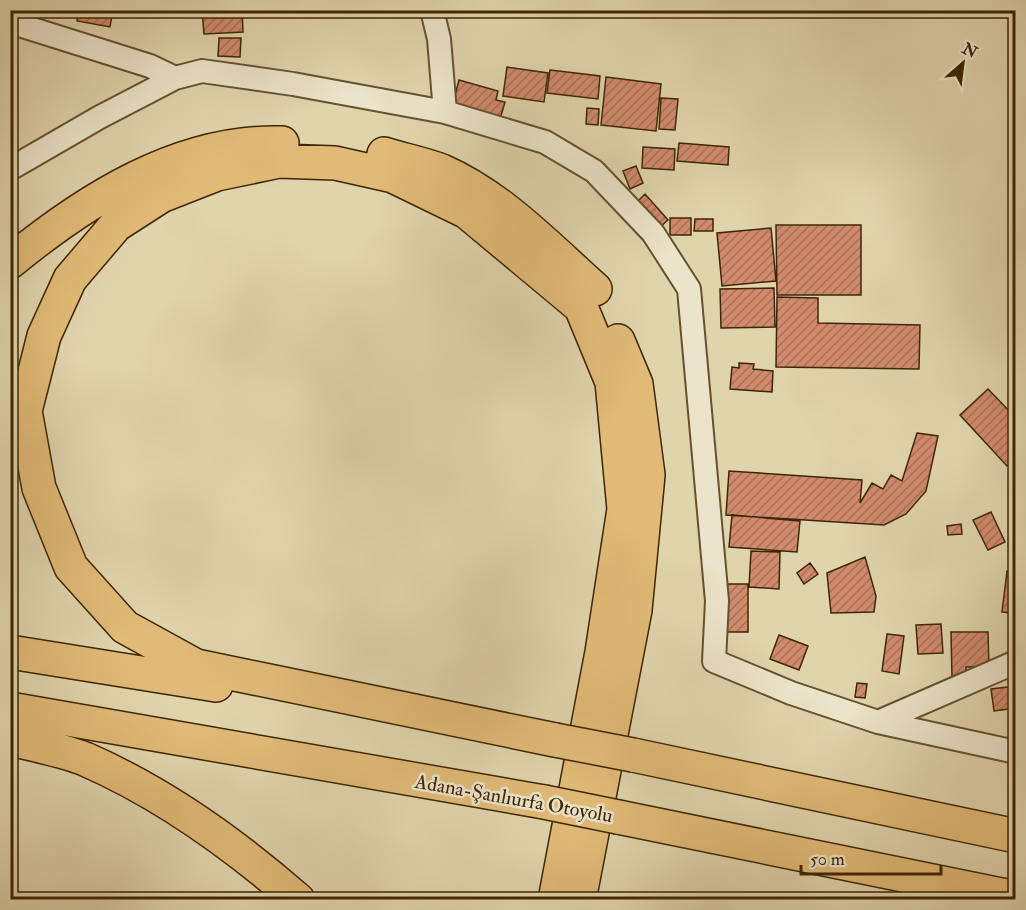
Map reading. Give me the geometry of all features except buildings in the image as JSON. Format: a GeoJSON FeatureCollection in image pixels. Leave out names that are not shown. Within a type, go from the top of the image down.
{"type":"FeatureCollection","features":[{"type":"Feature","properties":{"kind":"highway"},"geometry":{"type":"LineString","coordinates":[[10,262],[50,230],[124,183],[200,153],[260,142],[314,144],[369,150],[441,171],[484,194],[521,222],[598,292],[636,384],[648,475],[635,610],[579,900]]}},
{"type":"Feature","properties":{"kind":"highway"},"geometry":{"type":"LineString","coordinates":[[555,900],[602,652],[624,508],[612,382],[581,307],[467,212],[393,176],[335,163],[279,161],[217,174],[161,196],[116,225],[70,279],[44,336],[26,411],[39,488],[71,567],[125,627],[196,666],[555,740],[633,755],[1016,836]]}},
{"type":"Feature","properties":{"kind":"highway"},"geometry":{"type":"LineString","coordinates":[[10,652],[555,740]]}},
{"type":"Feature","properties":{"kind":"highway","name":"Adana-Şanlıurfa Otoyolu"},"geometry":{"type":"LineString","coordinates":[[10,710],[544,802],[1016,898]]}},
{"type":"Feature","properties":{"kind":"highway"},"geometry":{"type":"LineString","coordinates":[[10,739],[84,759],[168,802],[255,862],[298,900]]}},
{"type":"Feature","properties":{"kind":"street"},"geometry":{"type":"LineString","coordinates":[[432,10],[439,39],[445,112]]}},
{"type":"Feature","properties":{"kind":"street"},"geometry":{"type":"LineString","coordinates":[[10,22],[150,66],[175,78]]}},
{"type":"Feature","properties":{"kind":"street"},"geometry":{"type":"LineString","coordinates":[[10,169],[100,117],[175,78],[202,71],[293,84],[445,112],[545,141],[594,171],[653,233],[689,289],[717,601],[714,661],[791,693],[878,722],[1016,752]]}},
{"type":"Feature","properties":{"kind":"street"},"geometry":{"type":"LineString","coordinates":[[878,722],[1016,662]]}}]}
